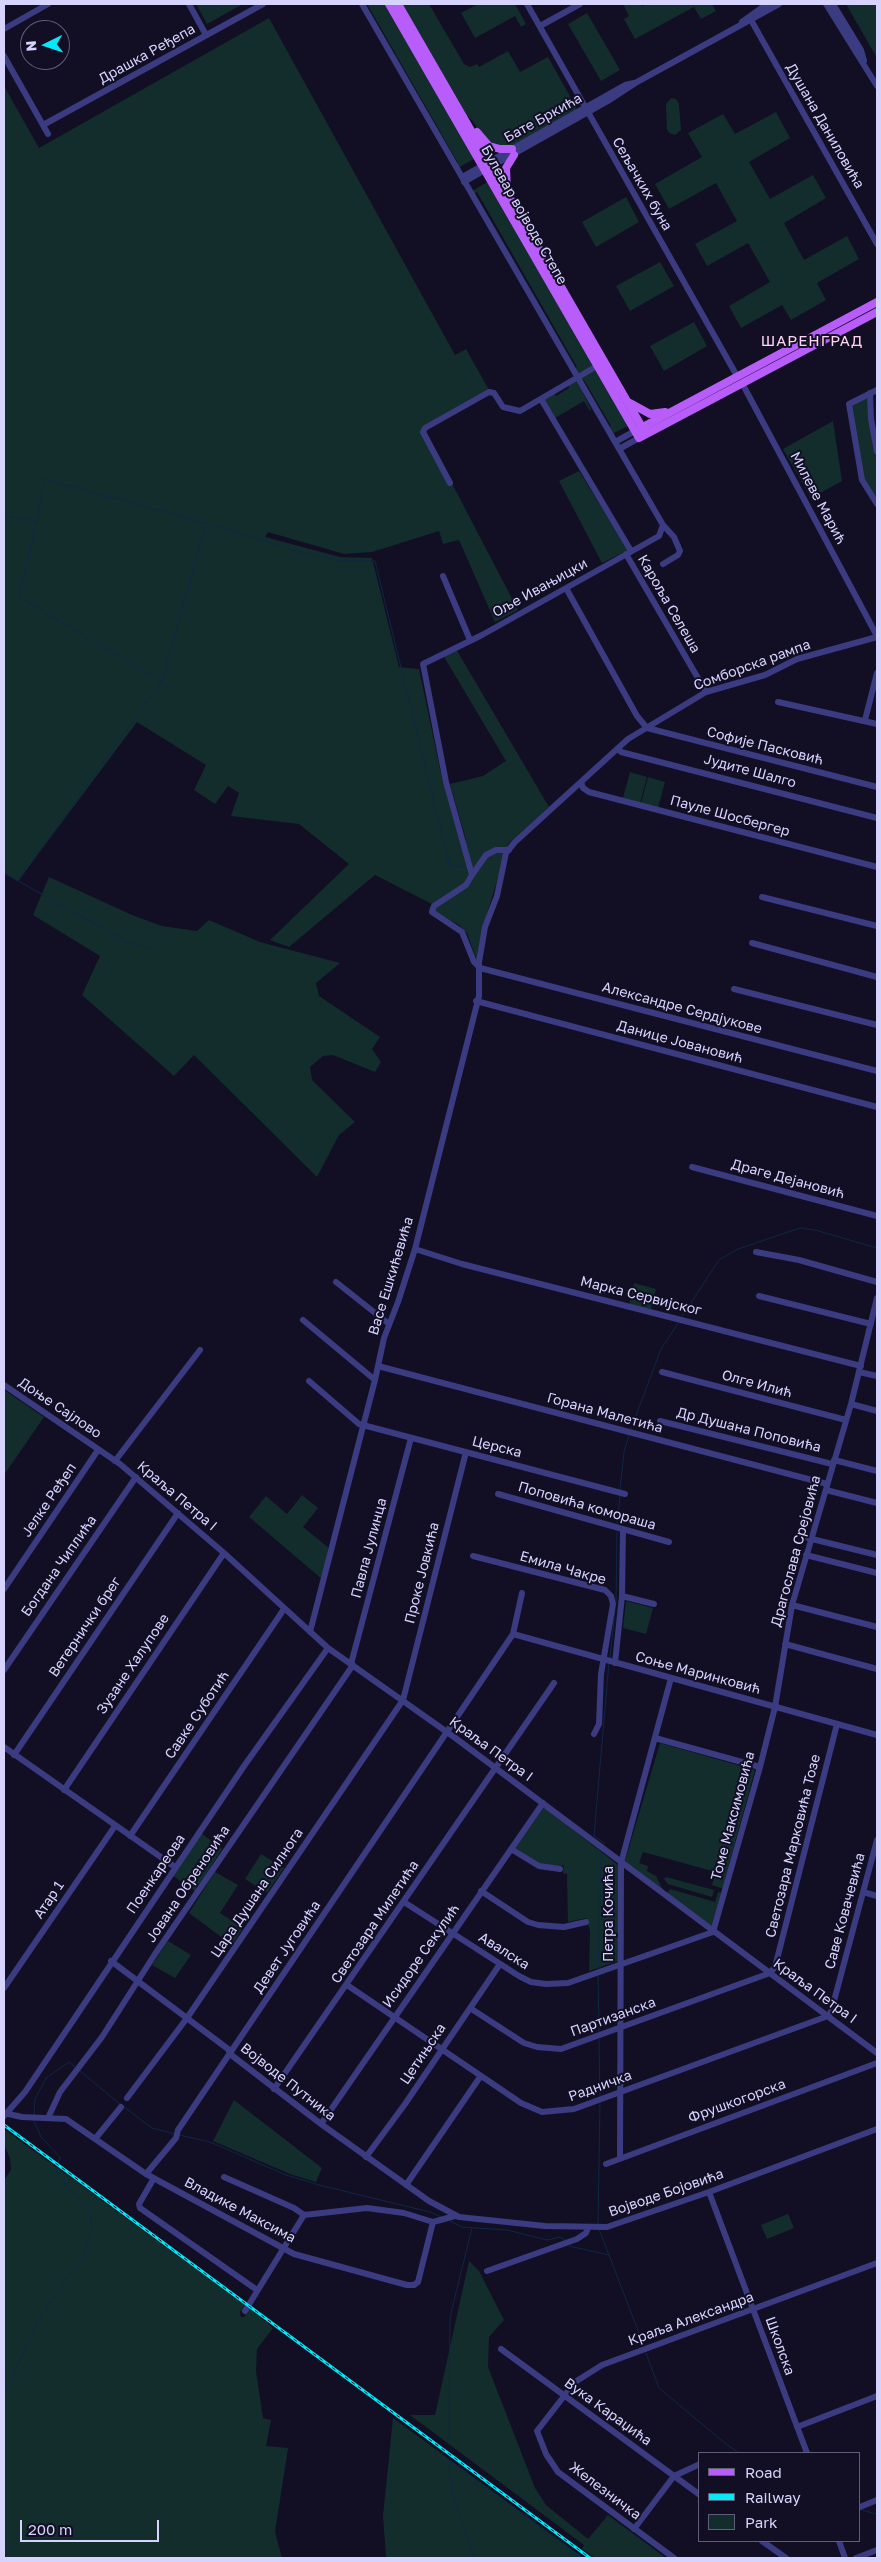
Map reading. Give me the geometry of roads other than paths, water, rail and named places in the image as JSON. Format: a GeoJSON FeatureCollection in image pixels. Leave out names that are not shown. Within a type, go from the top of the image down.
{"type":"FeatureCollection","features":[{"type":"Feature","properties":{"kind":"main road","name":"Булевар војводе Степе"},"geometry":{"type":"LineString","coordinates":[[388,4],[487,166],[507,193],[626,400],[640,432]]}},
{"type":"Feature","properties":{"kind":"main road","name":"Булевар војводе Степе"},"geometry":{"type":"LineString","coordinates":[[398,4],[461,114],[487,166],[597,366],[640,432]]}},
{"type":"Feature","properties":{"kind":"main road"},"geometry":{"type":"LineString","coordinates":[[461,114],[471,121],[481,138],[489,146],[513,152],[506,168],[507,193]]}},
{"type":"Feature","properties":{"kind":"main road"},"geometry":{"type":"LineString","coordinates":[[640,432],[670,412],[877,302]]}},
{"type":"Feature","properties":{"kind":"main road"},"geometry":{"type":"LineString","coordinates":[[640,432],[742,383],[877,312]]}},
{"type":"Feature","properties":{"kind":"main road"},"geometry":{"type":"LineString","coordinates":[[626,400],[650,414],[670,412]]}},
{"type":"Feature","properties":{"kind":"street"},"geometry":{"type":"LineString","coordinates":[[4,29],[48,4]]}},
{"type":"Feature","properties":{"kind":"street"},"geometry":{"type":"LineString","coordinates":[[189,4],[206,35]]}},
{"type":"Feature","properties":{"kind":"street","name":"Драшка Ређепа"},"geometry":{"type":"LineString","coordinates":[[43,126],[262,4]]}},
{"type":"Feature","properties":{"kind":"street"},"geometry":{"type":"LineString","coordinates":[[362,4],[663,525],[674,537],[680,551],[675,558],[663,564]]}},
{"type":"Feature","properties":{"kind":"street","name":"Сељачких буна"},"geometry":{"type":"LineString","coordinates":[[527,4],[737,376]]}},
{"type":"Feature","properties":{"kind":"street"},"geometry":{"type":"LineString","coordinates":[[540,26],[580,4]]}},
{"type":"Feature","properties":{"kind":"street","name":"Бате Бркића"},"geometry":{"type":"LineString","coordinates":[[463,179],[586,110],[625,85],[637,82],[738,25],[767,4]]}},
{"type":"Feature","properties":{"kind":"street","name":"Бате Бркића"},"geometry":{"type":"LineString","coordinates":[[738,25],[779,4]]}},
{"type":"Feature","properties":{"kind":"street"},"geometry":{"type":"LineString","coordinates":[[820,4],[836,15]]}},
{"type":"Feature","properties":{"kind":"street"},"geometry":{"type":"LineString","coordinates":[[826,4],[861,50],[864,63],[877,86]]}},
{"type":"Feature","properties":{"kind":"street"},"geometry":{"type":"LineString","coordinates":[[835,4],[836,15]]}},
{"type":"Feature","properties":{"kind":"street","name":"Душана Даниловића"},"geometry":{"type":"LineString","coordinates":[[751,20],[877,244]]}},
{"type":"Feature","properties":{"kind":"street"},"geometry":{"type":"LineString","coordinates":[[4,56],[48,134]]}},
{"type":"Feature","properties":{"kind":"street"},"geometry":{"type":"LineString","coordinates":[[450,484],[423,432],[427,427],[489,392],[494,393],[503,407],[520,411],[597,366]]}},
{"type":"Feature","properties":{"kind":"street","name":"Милеве Марић"},"geometry":{"type":"LineString","coordinates":[[742,383],[874,623],[877,637]]}},
{"type":"Feature","properties":{"kind":"street"},"geometry":{"type":"LineString","coordinates":[[877,390],[849,404],[862,480],[877,504]]}},
{"type":"Feature","properties":{"kind":"street"},"geometry":{"type":"LineString","coordinates":[[870,393],[871,419],[877,452]]}},
{"type":"Feature","properties":{"kind":"street","name":"Кароља Селеша"},"geometry":{"type":"LineString","coordinates":[[541,398],[706,692]]}},
{"type":"Feature","properties":{"kind":"street"},"geometry":{"type":"LineString","coordinates":[[615,442],[640,432]]}},
{"type":"Feature","properties":{"kind":"street"},"geometry":{"type":"LineString","coordinates":[[619,449],[640,432]]}},
{"type":"Feature","properties":{"kind":"street","name":"Оље Ивањицки"},"geometry":{"type":"LineString","coordinates":[[472,875],[446,782],[423,664],[659,536],[663,525]]}},
{"type":"Feature","properties":{"kind":"street"},"geometry":{"type":"LineString","coordinates":[[443,576],[470,640]]}},
{"type":"Feature","properties":{"kind":"street"},"geometry":{"type":"LineString","coordinates":[[566,588],[636,716],[647,728]]}},
{"type":"Feature","properties":{"kind":"street","name":"Сомборска рампа"},"geometry":{"type":"LineString","coordinates":[[509,850],[618,748],[706,692],[765,675],[797,659],[877,637]]}},
{"type":"Feature","properties":{"kind":"street"},"geometry":{"type":"LineString","coordinates":[[866,720],[877,673]]}},
{"type":"Feature","properties":{"kind":"street"},"geometry":{"type":"LineString","coordinates":[[778,702],[858,721],[866,720],[877,724]]}},
{"type":"Feature","properties":{"kind":"street","name":"Софије Пасковић"},"geometry":{"type":"LineString","coordinates":[[647,728],[877,787]]}},
{"type":"Feature","properties":{"kind":"street","name":"Јудите Шалго"},"geometry":{"type":"LineString","coordinates":[[618,748],[622,752],[877,818]]}},
{"type":"Feature","properties":{"kind":"street","name":"Пауле Шосбергер"},"geometry":{"type":"LineString","coordinates":[[581,782],[583,788],[587,791],[877,867]]}},
{"type":"Feature","properties":{"kind":"street"},"geometry":{"type":"LineString","coordinates":[[480,968],[474,962],[462,932],[432,912],[434,906],[471,880],[472,875],[486,855],[496,850],[509,850]]}},
{"type":"Feature","properties":{"kind":"street","name":"Васе Ешкићевића"},"geometry":{"type":"LineString","coordinates":[[310,1632],[376,1380],[384,1338],[415,1249],[480,988],[484,927],[497,896],[506,854],[509,850]]}},
{"type":"Feature","properties":{"kind":"street"},"geometry":{"type":"LineString","coordinates":[[762,897],[877,926]]}},
{"type":"Feature","properties":{"kind":"street"},"geometry":{"type":"LineString","coordinates":[[752,944],[877,977]]}},
{"type":"Feature","properties":{"kind":"street","name":"Александре Сердјукове"},"geometry":{"type":"LineString","coordinates":[[480,968],[877,1071]]}},
{"type":"Feature","properties":{"kind":"street"},"geometry":{"type":"LineString","coordinates":[[734,989],[877,1025]]}},
{"type":"Feature","properties":{"kind":"street","name":"Данице Јовановић"},"geometry":{"type":"LineString","coordinates":[[476,1001],[877,1107]]}},
{"type":"Feature","properties":{"kind":"street","name":"Драге Дејановић"},"geometry":{"type":"LineString","coordinates":[[692,1167],[877,1216]]}},
{"type":"Feature","properties":{"kind":"street","name":"Марка Сервијског"},"geometry":{"type":"LineString","coordinates":[[415,1249],[462,1264],[860,1369],[877,1376]]}},
{"type":"Feature","properties":{"kind":"street"},"geometry":{"type":"LineString","coordinates":[[756,1252],[799,1260],[877,1282]]}},
{"type":"Feature","properties":{"kind":"street"},"geometry":{"type":"LineString","coordinates":[[336,1282],[390,1324]]}},
{"type":"Feature","properties":{"kind":"street"},"geometry":{"type":"LineString","coordinates":[[759,1296],[872,1324]]}},
{"type":"Feature","properties":{"kind":"street","name":"Драгослава Срејовића"},"geometry":{"type":"LineString","coordinates":[[774,1707],[792,1605],[809,1538],[851,1404],[877,1298]]}},
{"type":"Feature","properties":{"kind":"street"},"geometry":{"type":"LineString","coordinates":[[303,1320],[376,1380]]}},
{"type":"Feature","properties":{"kind":"street"},"geometry":{"type":"LineString","coordinates":[[115,1461],[200,1350]]}},
{"type":"Feature","properties":{"kind":"street","name":"Горана Малетића"},"geometry":{"type":"LineString","coordinates":[[378,1366],[826,1487],[877,1503]]}},
{"type":"Feature","properties":{"kind":"street","name":"Олге Илић"},"geometry":{"type":"LineString","coordinates":[[662,1372],[846,1420]]}},
{"type":"Feature","properties":{"kind":"street"},"geometry":{"type":"LineString","coordinates":[[309,1381],[363,1425]]}},
{"type":"Feature","properties":{"kind":"street","name":"Доње Сајлово"},"geometry":{"type":"LineString","coordinates":[[4,1385],[100,1451]]}},
{"type":"Feature","properties":{"kind":"street"},"geometry":{"type":"LineString","coordinates":[[851,1404],[877,1411]]}},
{"type":"Feature","properties":{"kind":"street","name":"Др Душана Поповића"},"geometry":{"type":"LineString","coordinates":[[660,1421],[877,1471]]}},
{"type":"Feature","properties":{"kind":"street","name":"Церска"},"geometry":{"type":"LineString","coordinates":[[363,1425],[626,1494]]}},
{"type":"Feature","properties":{"kind":"street","name":"Павла Јулинца"},"geometry":{"type":"LineString","coordinates":[[352,1664],[411,1438]]}},
{"type":"Feature","properties":{"kind":"street","name":"Краља Петра I"},"geometry":{"type":"LineString","coordinates":[[100,1451],[136,1477],[178,1513],[328,1648],[448,1732],[877,2053]]}},
{"type":"Feature","properties":{"kind":"street","name":"Јелке Ређеп"},"geometry":{"type":"LineString","coordinates":[[4,1589],[100,1451]]}},
{"type":"Feature","properties":{"kind":"street","name":"Проке Јовкића"},"geometry":{"type":"LineString","coordinates":[[403,1700],[466,1452]]}},
{"type":"Feature","properties":{"kind":"street","name":"Богдана Чиплића"},"geometry":{"type":"LineString","coordinates":[[4,1670],[136,1477]]}},
{"type":"Feature","properties":{"kind":"street","name":"Поповића комораша"},"geometry":{"type":"LineString","coordinates":[[498,1494],[669,1542]]}},
{"type":"Feature","properties":{"kind":"street","name":"Ветернички брег"},"geometry":{"type":"LineString","coordinates":[[14,1754],[178,1513]]}},
{"type":"Feature","properties":{"kind":"street","name":"Емила Чакре"},"geometry":{"type":"LineString","coordinates":[[615,1663],[622,1596],[623,1530]]}},
{"type":"Feature","properties":{"kind":"street"},"geometry":{"type":"LineString","coordinates":[[809,1538],[877,1555]]}},
{"type":"Feature","properties":{"kind":"street","name":"Зузане Халупове"},"geometry":{"type":"LineString","coordinates":[[64,1790],[224,1553]]}},
{"type":"Feature","properties":{"kind":"street"},"geometry":{"type":"LineString","coordinates":[[806,1555],[877,1573]]}},
{"type":"Feature","properties":{"kind":"street","name":"Емила Чакре"},"geometry":{"type":"LineString","coordinates":[[473,1556],[608,1592],[613,1604],[604,1660]]}},
{"type":"Feature","properties":{"kind":"street"},"geometry":{"type":"LineString","coordinates":[[514,1634],[522,1593]]}},
{"type":"Feature","properties":{"kind":"street","name":"Емила Чакре"},"geometry":{"type":"LineString","coordinates":[[622,1596],[654,1604]]}},
{"type":"Feature","properties":{"kind":"street"},"geometry":{"type":"LineString","coordinates":[[792,1605],[877,1627]]}},
{"type":"Feature","properties":{"kind":"street","name":"Савке Суботић"},"geometry":{"type":"LineString","coordinates":[[130,1836],[284,1609]]}},
{"type":"Feature","properties":{"kind":"street","name":"Соње Маринковић"},"geometry":{"type":"LineString","coordinates":[[514,1634],[877,1735]]}},
{"type":"Feature","properties":{"kind":"street","name":"Девет Југовића"},"geometry":{"type":"LineString","coordinates":[[146,2174],[176,2138],[178,2130],[514,1634]]}},
{"type":"Feature","properties":{"kind":"street"},"geometry":{"type":"LineString","coordinates":[[784,1644],[877,1669]]}},
{"type":"Feature","properties":{"kind":"street","name":"Поенкареова"},"geometry":{"type":"LineString","coordinates":[[4,2114],[25,2092],[175,1867],[328,1648]]}},
{"type":"Feature","properties":{"kind":"street"},"geometry":{"type":"LineString","coordinates":[[594,1734],[600,1724],[604,1660]]}},
{"type":"Feature","properties":{"kind":"street","name":"Јована Обреновића"},"geometry":{"type":"LineString","coordinates":[[48,2118],[60,2092],[79,2069],[352,1664]]}},
{"type":"Feature","properties":{"kind":"street","name":"Петра Кочића"},"geometry":{"type":"LineString","coordinates":[[620,2158],[622,2027],[621,1863],[671,1678]]}},
{"type":"Feature","properties":{"kind":"street","name":"Светозара Милетића"},"geometry":{"type":"LineString","coordinates":[[274,2089],[554,1683]]}},
{"type":"Feature","properties":{"kind":"street","name":"Цара Душана Силнога"},"geometry":{"type":"LineString","coordinates":[[127,2098],[187,2018],[403,1700]]}},
{"type":"Feature","properties":{"kind":"street","name":"Томе Максимовића"},"geometry":{"type":"LineString","coordinates":[[713,1932],[760,1767],[774,1707]]}},
{"type":"Feature","properties":{"kind":"street","name":"Светозара Марковића Тозе"},"geometry":{"type":"LineString","coordinates":[[770,1973],[775,1967],[837,1724]]}},
{"type":"Feature","properties":{"kind":"street"},"geometry":{"type":"LineString","coordinates":[[654,1738],[760,1767]]}},
{"type":"Feature","properties":{"kind":"street"},"geometry":{"type":"LineString","coordinates":[[4,1747],[175,1867]]}},
{"type":"Feature","properties":{"kind":"street","name":"Исидоре Секулић"},"geometry":{"type":"LineString","coordinates":[[321,2124],[543,1803]]}},
{"type":"Feature","properties":{"kind":"street","name":"Атар 1"},"geometry":{"type":"LineString","coordinates":[[4,1988],[115,1826]]}},
{"type":"Feature","properties":{"kind":"street","name":"Саве Ковачевића"},"geometry":{"type":"LineString","coordinates":[[828,2016],[831,2012],[877,1840]]}},
{"type":"Feature","properties":{"kind":"street"},"geometry":{"type":"LineString","coordinates":[[511,1849],[539,1866],[560,1869]]}},
{"type":"Feature","properties":{"kind":"street"},"geometry":{"type":"LineString","coordinates":[[481,1891],[528,1922],[538,1925],[564,1927],[586,1922]]}},
{"type":"Feature","properties":{"kind":"street"},"geometry":{"type":"LineString","coordinates":[[863,1892],[877,1896]]}},
{"type":"Feature","properties":{"kind":"street","name":"Авалска"},"geometry":{"type":"LineString","coordinates":[[404,1902],[526,1980],[546,1984],[568,1983],[713,1932]]}},
{"type":"Feature","properties":{"kind":"street","name":"Војводе Путника"},"geometry":{"type":"LineString","coordinates":[[111,1962],[228,2049],[230,2054],[274,2089],[449,2218]]}},
{"type":"Feature","properties":{"kind":"street","name":"Цетињска"},"geometry":{"type":"LineString","coordinates":[[366,2156],[405,2104],[500,1964]]}},
{"type":"Feature","properties":{"kind":"street","name":"Партизанска"},"geometry":{"type":"LineString","coordinates":[[470,2008],[515,2038],[537,2047],[561,2049],[770,1973]]}},
{"type":"Feature","properties":{"kind":"street","name":"Радничка"},"geometry":{"type":"LineString","coordinates":[[347,1985],[517,2101],[542,2112],[568,2111],[599,2101],[828,2016]]}},
{"type":"Feature","properties":{"kind":"street","name":"Фрушкогорска"},"geometry":{"type":"LineString","coordinates":[[606,2164],[877,2063]]}},
{"type":"Feature","properties":{"kind":"street"},"geometry":{"type":"LineString","coordinates":[[406,2185],[480,2076]]}},
{"type":"Feature","properties":{"kind":"street"},"geometry":{"type":"LineString","coordinates":[[95,2140],[121,2107]]}},
{"type":"Feature","properties":{"kind":"street","name":"Владике Максима"},"geometry":{"type":"LineString","coordinates":[[4,2114],[66,2119],[146,2174],[284,2248],[308,2258],[414,2285],[418,2282],[433,2222]]}},
{"type":"Feature","properties":{"kind":"street","name":"Војводе Бојовића"},"geometry":{"type":"LineString","coordinates":[[449,2218],[599,2228],[709,2192],[877,2129]]}},
{"type":"Feature","properties":{"kind":"street"},"geometry":{"type":"LineString","coordinates":[[224,2177],[294,2208],[304,2215],[367,2208],[404,2214],[433,2222],[449,2218]]}},
{"type":"Feature","properties":{"kind":"street"},"geometry":{"type":"LineString","coordinates":[[154,2178],[139,2204],[140,2208],[257,2290]]}},
{"type":"Feature","properties":{"kind":"street","name":"Школска"},"geometry":{"type":"LineString","coordinates":[[709,2192],[806,2452]]}},
{"type":"Feature","properties":{"kind":"street"},"geometry":{"type":"LineString","coordinates":[[245,2311],[304,2215]]}},
{"type":"Feature","properties":{"kind":"street"},"geometry":{"type":"LineString","coordinates":[[487,2272],[583,2236],[588,2228]]}},
{"type":"Feature","properties":{"kind":"street","name":"Краља Александра"},"geometry":{"type":"LineString","coordinates":[[537,2431],[564,2394],[590,2371],[877,2263]]}},
{"type":"Feature","properties":{"kind":"street","name":"Вука Караџића"},"geometry":{"type":"LineString","coordinates":[[501,2349],[698,2494]]}},
{"type":"Feature","properties":{"kind":"street"},"geometry":{"type":"LineString","coordinates":[[797,2427],[877,2396]]}},
{"type":"Feature","properties":{"kind":"street","name":"Железничка"},"geometry":{"type":"LineString","coordinates":[[537,2431],[546,2454],[558,2472],[674,2558]]}},
{"type":"Feature","properties":{"kind":"street"},"geometry":{"type":"LineString","coordinates":[[634,2529],[674,2476],[698,2465]]}},
{"type":"Feature","properties":{"kind":"street"},"geometry":{"type":"LineString","coordinates":[[861,2507],[877,2500]]}},
{"type":"Feature","properties":{"kind":"street"},"geometry":{"type":"LineString","coordinates":[[763,2542],[786,2558]]}},
{"type":"Feature","properties":{"kind":"street"},"geometry":{"type":"LineString","coordinates":[[839,2542],[845,2558]]}},
{"type":"Feature","properties":{"kind":"street"},"geometry":{"type":"LineString","coordinates":[[856,2558],[877,2550]]}},
{"type":"Feature","properties":{"kind":"waterway"},"geometry":{"type":"LineString","coordinates":[[4,516],[37,521],[44,479],[206,523],[300,552],[343,561],[375,561],[449,864],[467,868]]}},
{"type":"Feature","properties":{"kind":"waterway"},"geometry":{"type":"LineString","coordinates":[[37,521],[19,597],[161,681]]}},
{"type":"Feature","properties":{"kind":"waterway"},"geometry":{"type":"LineString","coordinates":[[18,881],[162,681],[206,524]]}},
{"type":"Feature","properties":{"kind":"waterway"},"geometry":{"type":"LineString","coordinates":[[4,873],[129,943],[151,948],[169,932]]}},
{"type":"Feature","properties":{"kind":"waterway"},"geometry":{"type":"LineString","coordinates":[[681,1318],[719,1260],[738,1249],[800,1228],[815,1230],[877,1248]]}},
{"type":"Feature","properties":{"kind":"waterway"},"geometry":{"type":"LineString","coordinates":[[631,1429],[661,1349],[679,1322]]}},
{"type":"Feature","properties":{"kind":"waterway"},"geometry":{"type":"LineString","coordinates":[[620,1489],[624,1452],[629,1435]]}},
{"type":"Feature","properties":{"kind":"waterway"},"geometry":{"type":"LineString","coordinates":[[617,1524],[620,1496]]}},
{"type":"Feature","properties":{"kind":"waterway"},"geometry":{"type":"LineString","coordinates":[[616,1604],[617,1532]]}},
{"type":"Feature","properties":{"kind":"waterway"},"geometry":{"type":"LineString","coordinates":[[610,1658],[615,1610]]}},
{"type":"Feature","properties":{"kind":"waterway"},"geometry":{"type":"LineString","coordinates":[[603,1845],[604,1843],[594,1836],[609,1662]]}},
{"type":"Feature","properties":{"kind":"waterway"},"geometry":{"type":"LineString","coordinates":[[598,1970],[601,1852]]}},
{"type":"Feature","properties":{"kind":"waterway"},"geometry":{"type":"LineString","coordinates":[[598,1974],[599,2033]]}},
{"type":"Feature","properties":{"kind":"waterway"},"geometry":{"type":"LineString","coordinates":[[599,2039],[600,2098]]}},
{"type":"Feature","properties":{"kind":"waterway"},"geometry":{"type":"LineString","coordinates":[[34,2115],[35,2099],[46,2078],[69,2062],[75,2067]]}},
{"type":"Feature","properties":{"kind":"waterway"},"geometry":{"type":"LineString","coordinates":[[80,2071],[121,2105]]}},
{"type":"Feature","properties":{"kind":"waterway"},"geometry":{"type":"LineString","coordinates":[[598,2225],[600,2102]]}},
{"type":"Feature","properties":{"kind":"waterway"},"geometry":{"type":"LineString","coordinates":[[124,2107],[152,2128],[175,2134]]}},
{"type":"Feature","properties":{"kind":"waterway"},"geometry":{"type":"LineString","coordinates":[[4,2395],[39,2319],[85,2253],[92,2231],[90,2214],[56,2172],[60,2157],[41,2137],[34,2121]]}},
{"type":"Feature","properties":{"kind":"waterway"},"geometry":{"type":"LineString","coordinates":[[179,2135],[210,2142],[286,2175],[430,2212],[441,2217]]}},
{"type":"Feature","properties":{"kind":"waterway"},"geometry":{"type":"LineString","coordinates":[[450,2221],[462,2227],[507,2230],[547,2240],[560,2237],[566,2240]]}},
{"type":"Feature","properties":{"kind":"waterway"},"geometry":{"type":"LineString","coordinates":[[449,2439],[450,2317],[472,2228]]}},
{"type":"Feature","properties":{"kind":"waterway"},"geometry":{"type":"LineString","coordinates":[[599,2229],[644,2346]]}},
{"type":"Feature","properties":{"kind":"waterway"},"geometry":{"type":"LineString","coordinates":[[569,2246],[609,2255]]}},
{"type":"Feature","properties":{"kind":"waterway"},"geometry":{"type":"LineString","coordinates":[[646,2353],[659,2388],[727,2445],[738,2452]]}},
{"type":"Feature","properties":{"kind":"waterway"},"geometry":{"type":"LineString","coordinates":[[448,2460],[582,2558]]}},
{"type":"Feature","properties":{"kind":"waterway"},"geometry":{"type":"LineString","coordinates":[[448,2461],[454,2499],[475,2558]]}},
{"type":"Feature","properties":{"kind":"waterway"},"geometry":{"type":"LineString","coordinates":[[861,2510],[877,2514]]}},
{"type":"Feature","properties":{"kind":"railway"},"geometry":{"type":"LineString","coordinates":[[4,2125],[590,2558]]}},
{"type":"Feature","properties":{"kind":"district","name":"ШАРЕНГРАД"},"geometry":{"type":"Point","coordinates":[812,341]}}]}
